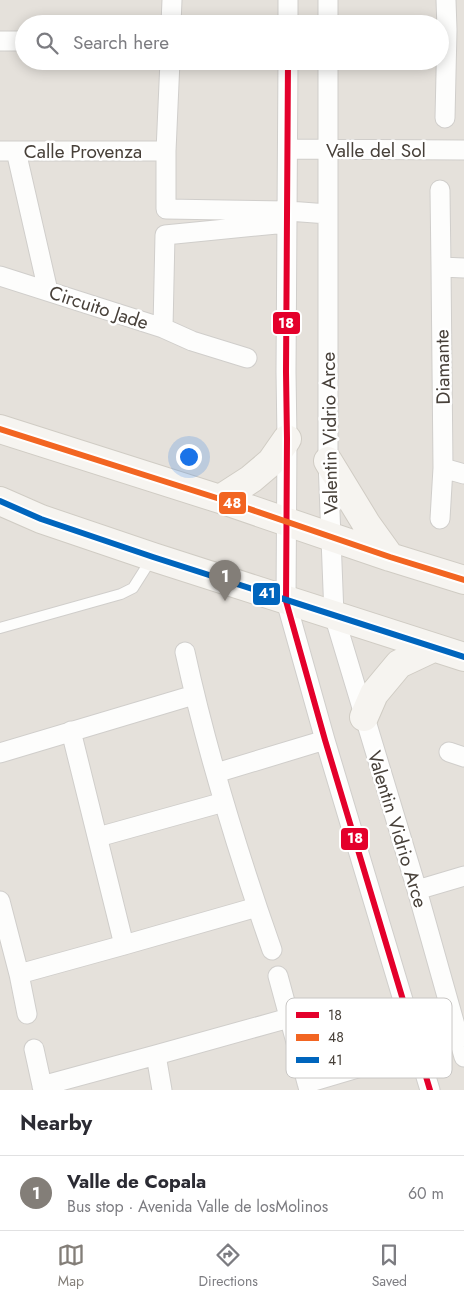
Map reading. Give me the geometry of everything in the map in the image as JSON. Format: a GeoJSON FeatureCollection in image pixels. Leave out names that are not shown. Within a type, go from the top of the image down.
{"type":"FeatureCollection","features":[{"type":"Feature","properties":{"kind":"street"},"geometry":{"type":"LineString","coordinates":[[172,0],[172,15]]}},
{"type":"Feature","properties":{"kind":"street"},"geometry":{"type":"LineString","coordinates":[[288,0],[288,15]]}},
{"type":"Feature","properties":{"kind":"street"},"geometry":{"type":"LineString","coordinates":[[328,0],[328,15]]}},
{"type":"Feature","properties":{"kind":"street"},"geometry":{"type":"LineString","coordinates":[[445,118],[455,30],[446,0]]}},
{"type":"Feature","properties":{"kind":"street"},"geometry":{"type":"LineString","coordinates":[[0,41],[15,41]]}},
{"type":"Feature","properties":{"kind":"street"},"geometry":{"type":"LineString","coordinates":[[170,70],[166,151],[166,209],[287,217],[328,214]]}},
{"type":"Feature","properties":{"kind":"street"},"geometry":{"type":"LineString","coordinates":[[288,70],[286,600],[325,740],[403,998]]}},
{"type":"Feature","properties":{"kind":"street","name":"Valentin Vidrio Arce"},"geometry":{"type":"LineString","coordinates":[[328,70],[328,461],[334,615],[448,998]]}},
{"type":"Feature","properties":{"kind":"street"},"geometry":{"type":"LineString","coordinates":[[8,150],[48,291]]}},
{"type":"Feature","properties":{"kind":"street","name":"Calle Provenza"},"geometry":{"type":"LineString","coordinates":[[8,150],[166,151]]}},
{"type":"Feature","properties":{"kind":"street","name":"Valle del Sol"},"geometry":{"type":"LineString","coordinates":[[288,150],[464,150]]}},
{"type":"Feature","properties":{"kind":"street","name":"Diamante"},"geometry":{"type":"LineString","coordinates":[[440,190],[443,468],[440,519]]}},
{"type":"Feature","properties":{"kind":"street","name":"Circuito Jade"},"geometry":{"type":"LineString","coordinates":[[0,276],[164,328],[165,235],[287,217]]}},
{"type":"Feature","properties":{"kind":"street"},"geometry":{"type":"LineString","coordinates":[[441,267],[464,268]]}},
{"type":"Feature","properties":{"kind":"street"},"geometry":{"type":"LineString","coordinates":[[164,328],[192,341],[247,358]]}},
{"type":"Feature","properties":{"kind":"street"},"geometry":{"type":"LineString","coordinates":[[0,429],[220,498],[390,557],[464,580]]}},
{"type":"Feature","properties":{"kind":"street"},"geometry":{"type":"LineString","coordinates":[[220,498],[251,479],[271,462],[287,440]]}},
{"type":"Feature","properties":{"kind":"street"},"geometry":{"type":"LineString","coordinates":[[328,461],[367,525],[390,557]]}},
{"type":"Feature","properties":{"kind":"street"},"geometry":{"type":"LineString","coordinates":[[443,468],[464,474]]}},
{"type":"Feature","properties":{"kind":"street"},"geometry":{"type":"LineString","coordinates":[[0,502],[41,519],[152,557],[464,657]]}},
{"type":"Feature","properties":{"kind":"street"},"geometry":{"type":"LineString","coordinates":[[364,717],[374,694],[399,664],[433,648]]}},
{"type":"Feature","properties":{"kind":"street"},"geometry":{"type":"LineString","coordinates":[[185,652],[194,695],[224,802],[272,950]]}},
{"type":"Feature","properties":{"kind":"street"},"geometry":{"type":"LineString","coordinates":[[0,753],[194,695]]}},
{"type":"Feature","properties":{"kind":"street"},"geometry":{"type":"LineString","coordinates":[[71,731],[124,946]]}},
{"type":"Feature","properties":{"kind":"street"},"geometry":{"type":"LineString","coordinates":[[216,773],[325,740]]}},
{"type":"Feature","properties":{"kind":"street"},"geometry":{"type":"LineString","coordinates":[[98,837],[224,802]]}},
{"type":"Feature","properties":{"kind":"street"},"geometry":{"type":"LineString","coordinates":[[417,890],[464,876]]}},
{"type":"Feature","properties":{"kind":"street"},"geometry":{"type":"LineString","coordinates":[[0,901],[19,974],[27,1014]]}},
{"type":"Feature","properties":{"kind":"street"},"geometry":{"type":"LineString","coordinates":[[19,974],[124,946],[257,907]]}},
{"type":"Feature","properties":{"kind":"street"},"geometry":{"type":"LineString","coordinates":[[278,976],[286,1004]]}},
{"type":"Feature","properties":{"kind":"street","name":"Valentin Vidrio Arce"},"geometry":{"type":"LineString","coordinates":[[452,1013],[464,1057]]}},
{"type":"Feature","properties":{"kind":"street"},"geometry":{"type":"LineString","coordinates":[[34,1049],[43,1088],[286,1019]]}},
{"type":"Feature","properties":{"kind":"street"},"geometry":{"type":"LineString","coordinates":[[452,1040],[459,1038]]}},
{"type":"Feature","properties":{"kind":"street"},"geometry":{"type":"LineString","coordinates":[[156,1055],[162,1090]]}},
{"type":"Feature","properties":{"kind":"street"},"geometry":{"type":"LineString","coordinates":[[308,1087],[335,1078]]}},
{"type":"Feature","properties":{"kind":"lane"},"geometry":{"type":"LineString","coordinates":[[0,628],[121,594],[133,588],[152,557]]}},
{"type":"Feature","properties":{"kind":"shaded area"},"geometry":{"type":"Polygon","coordinates":[[[0,0],[464,0],[464,1090],[0,1090],[0,0]]]}},
{"type":"Feature","properties":{"kind":"transit line","name":"18"},"geometry":{"type":"LineString","coordinates":[[288,70],[286,601],[325,740],[402,998]]}},
{"type":"Feature","properties":{"kind":"transit line","name":"48"},"geometry":{"type":"LineString","coordinates":[[0,429],[220,499],[464,580]]}},
{"type":"Feature","properties":{"kind":"transit line","name":"41"},"geometry":{"type":"LineString","coordinates":[[0,501],[41,519],[153,557],[464,657]]}},
{"type":"Feature","properties":{"kind":"transit line","name":"18"},"geometry":{"type":"LineString","coordinates":[[426,1078],[430,1090]]}},
{"type":"Feature","properties":{"kind":"place","name":"Valle de Copala"},"geometry":{"type":"Point","coordinates":[225,601]}}]}
